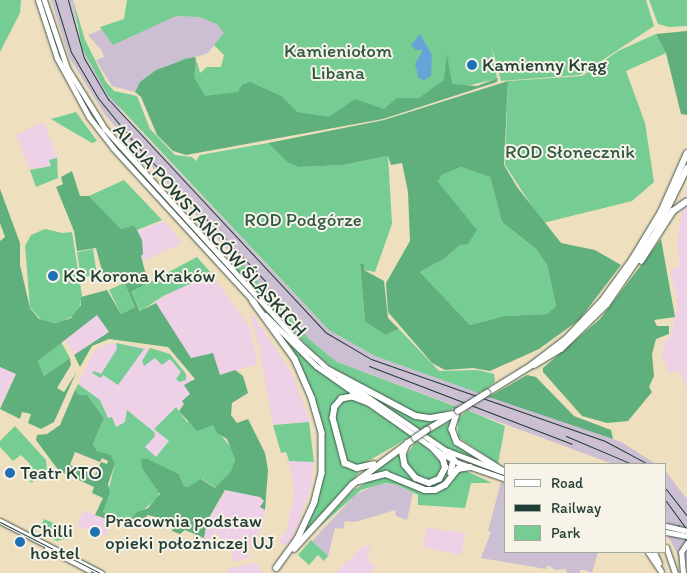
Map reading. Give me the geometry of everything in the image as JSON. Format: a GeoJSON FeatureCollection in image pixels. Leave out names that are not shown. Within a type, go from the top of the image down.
{"type":"FeatureCollection","features":[{"type":"Feature","properties":{"kind":"main road","name":"ALEJA POWSTAŃCÓW ŚLĄSKICH"},"geometry":{"type":"LineString","coordinates":[[38,0],[59,64],[89,117],[121,157],[310,361],[416,436]]}},
{"type":"Feature","properties":{"kind":"main road","name":"ALEJA POWSTAŃCÓW ŚLĄSKICH"},"geometry":{"type":"LineString","coordinates":[[44,0],[67,68],[99,121],[300,344],[328,370],[416,436]]}},
{"type":"Feature","properties":{"kind":"main road"},"geometry":{"type":"LineString","coordinates":[[532,365],[548,358],[573,339],[607,304],[626,277],[673,193],[687,153]]}},
{"type":"Feature","properties":{"kind":"main road"},"geometry":{"type":"LineString","coordinates":[[678,182],[687,168]]}},
{"type":"Feature","properties":{"kind":"main road"},"geometry":{"type":"LineString","coordinates":[[275,570],[352,484],[380,461],[416,436],[532,365],[567,338],[602,301],[632,260],[673,193]]}},
{"type":"Feature","properties":{"kind":"main road"},"geometry":{"type":"LineString","coordinates":[[626,277],[647,253],[673,211],[686,202]]}},
{"type":"Feature","properties":{"kind":"main road"},"geometry":{"type":"LineString","coordinates":[[602,301],[635,248]]}},
{"type":"Feature","properties":{"kind":"main road"},"geometry":{"type":"LineString","coordinates":[[253,301],[295,359],[312,398],[322,433],[322,473],[314,506],[298,539],[275,570]]}},
{"type":"Feature","properties":{"kind":"main road"},"geometry":{"type":"LineString","coordinates":[[328,370],[416,416],[431,418],[456,412]]}},
{"type":"Feature","properties":{"kind":"main road"},"geometry":{"type":"LineString","coordinates":[[368,403],[350,397],[340,400],[335,406],[333,418],[339,450],[344,462],[351,468],[380,461]]}},
{"type":"Feature","properties":{"kind":"main road"},"geometry":{"type":"LineString","coordinates":[[456,412],[452,428],[457,442],[504,471]]}},
{"type":"Feature","properties":{"kind":"main road"},"geometry":{"type":"LineString","coordinates":[[416,436],[404,451],[404,462],[416,478],[426,483],[439,479],[445,468],[443,460],[431,446]]}},
{"type":"Feature","properties":{"kind":"main road"},"geometry":{"type":"LineString","coordinates":[[416,436],[454,461],[504,478]]}},
{"type":"Feature","properties":{"kind":"main road"},"geometry":{"type":"LineString","coordinates":[[416,436],[449,452],[504,472]]}},
{"type":"Feature","properties":{"kind":"main road"},"geometry":{"type":"LineString","coordinates":[[449,452],[454,461],[450,476]]}},
{"type":"Feature","properties":{"kind":"main road"},"geometry":{"type":"LineString","coordinates":[[352,484],[371,476],[386,474],[431,491],[442,487],[459,468],[470,467]]}},
{"type":"Feature","properties":{"kind":"main road"},"geometry":{"type":"LineString","coordinates":[[0,521],[101,573]]}},
{"type":"Feature","properties":{"kind":"main road"},"geometry":{"type":"LineString","coordinates":[[0,525],[95,573]]}},
{"type":"Feature","properties":{"kind":"main road"},"geometry":{"type":"LineString","coordinates":[[667,526],[687,531]]}},
{"type":"Feature","properties":{"kind":"main road"},"geometry":{"type":"LineString","coordinates":[[667,532],[687,536]]}},
{"type":"Feature","properties":{"kind":"main road"},"geometry":{"type":"LineString","coordinates":[[684,573],[680,552],[687,543]]}},
{"type":"Feature","properties":{"kind":"main road"},"geometry":{"type":"LineString","coordinates":[[667,550],[675,573]]}},
{"type":"Feature","properties":{"kind":"main road"},"geometry":{"type":"LineString","coordinates":[[649,553],[662,572]]}},
{"type":"Feature","properties":{"kind":"main road"},"geometry":{"type":"LineString","coordinates":[[654,553],[662,572]]}},
{"type":"Feature","properties":{"kind":"shaded area"},"geometry":{"type":"Polygon","coordinates":[[[51,0],[73,0],[77,27],[88,60],[122,112],[329,330],[375,356],[621,442],[654,463],[610,463],[337,362],[310,340],[105,115],[69,57],[51,0]]]}},
{"type":"Feature","properties":{"kind":"shaded area"},"geometry":{"type":"Polygon","coordinates":[[[175,16],[199,17],[218,24],[224,33],[208,53],[156,70],[140,82],[135,92],[112,86],[96,60],[104,57],[102,51],[88,35],[102,29],[113,44],[175,16]]]}},
{"type":"Feature","properties":{"kind":"shaded area"},"geometry":{"type":"Polygon","coordinates":[[[44,122],[57,158],[49,160],[51,166],[30,170],[16,135],[44,122]]]}},
{"type":"Feature","properties":{"kind":"shaded area"},"geometry":{"type":"Polygon","coordinates":[[[687,184],[687,389],[679,371],[669,373],[662,355],[665,341],[671,335],[678,304],[670,270],[680,267],[677,241],[687,184]]]}},
{"type":"Feature","properties":{"kind":"shaded area"},"geometry":{"type":"Polygon","coordinates":[[[164,221],[183,243],[142,261],[142,241],[137,231],[164,221]]]}},
{"type":"Feature","properties":{"kind":"shaded area"},"geometry":{"type":"Polygon","coordinates":[[[212,274],[250,328],[257,360],[256,365],[220,375],[189,360],[153,304],[169,293],[212,274]]]}},
{"type":"Feature","properties":{"kind":"shaded area"},"geometry":{"type":"Polygon","coordinates":[[[97,315],[109,332],[74,355],[65,338],[97,315]]]}},
{"type":"Feature","properties":{"kind":"shaded area"},"geometry":{"type":"Polygon","coordinates":[[[253,315],[292,373],[310,422],[273,425],[259,347],[250,316],[253,315]]]}},
{"type":"Feature","properties":{"kind":"shaded area"},"geometry":{"type":"Polygon","coordinates":[[[116,343],[168,352],[201,391],[179,408],[176,407],[155,429],[169,441],[156,458],[104,419],[88,390],[78,384],[94,351],[104,345],[116,343]]]}},
{"type":"Feature","properties":{"kind":"shaded area"},"geometry":{"type":"Polygon","coordinates":[[[0,367],[16,374],[0,407],[0,367]]]}},
{"type":"Feature","properties":{"kind":"shaded area"},"geometry":{"type":"Polygon","coordinates":[[[286,461],[314,462],[311,487],[298,525],[290,542],[285,545],[279,542],[287,529],[294,493],[290,467],[286,461]]]}},
{"type":"Feature","properties":{"kind":"shaded area"},"geometry":{"type":"Polygon","coordinates":[[[667,473],[687,499],[687,573],[667,534],[667,473]]]}},
{"type":"Feature","properties":{"kind":"shaded area"},"geometry":{"type":"Polygon","coordinates":[[[501,482],[504,483],[504,553],[598,553],[592,573],[580,570],[580,573],[567,573],[566,569],[555,570],[548,565],[546,569],[481,558],[491,532],[488,531],[501,482]]]}},
{"type":"Feature","properties":{"kind":"shaded area"},"geometry":{"type":"Polygon","coordinates":[[[380,483],[398,485],[413,493],[407,520],[396,516],[395,510],[355,522],[345,521],[343,529],[335,528],[328,556],[312,541],[355,495],[380,483]]]}},
{"type":"Feature","properties":{"kind":"shaded area"},"geometry":{"type":"Polygon","coordinates":[[[227,489],[260,497],[264,501],[261,507],[265,509],[263,527],[247,551],[251,557],[233,562],[232,552],[215,532],[209,540],[204,538],[207,521],[227,489]]]}},
{"type":"Feature","properties":{"kind":"shaded area"},"geometry":{"type":"Polygon","coordinates":[[[84,510],[109,521],[107,536],[77,526],[84,510]]]}},
{"type":"Feature","properties":{"kind":"shaded area"},"geometry":{"type":"Polygon","coordinates":[[[427,528],[466,533],[461,555],[423,547],[427,528]]]}},
{"type":"Feature","properties":{"kind":"shaded area"},"geometry":{"type":"Polygon","coordinates":[[[365,545],[370,547],[368,562],[375,564],[373,573],[335,573],[365,545]]]}},
{"type":"Feature","properties":{"kind":"shaded area"},"geometry":{"type":"Polygon","coordinates":[[[255,562],[264,573],[227,573],[228,569],[255,562]]]}},
{"type":"Feature","properties":{"kind":"green space"},"geometry":{"type":"Polygon","coordinates":[[[0,0],[21,0],[20,13],[0,52],[0,0]]]}},
{"type":"Feature","properties":{"kind":"green space","name":"ROD Podgórze"},"geometry":{"type":"Polygon","coordinates":[[[73,0],[85,40],[106,82],[114,91],[137,96],[150,129],[175,155],[192,157],[196,161],[200,155],[268,143],[299,167],[343,165],[388,156],[392,224],[375,272],[364,270],[364,265],[360,265],[365,322],[386,335],[399,329],[439,371],[478,370],[494,374],[495,382],[479,393],[375,356],[329,330],[107,94],[82,48],[73,0]]]}},
{"type":"Feature","properties":{"kind":"green space","name":"Kamieniołom Libana"},"geometry":{"type":"Polygon","coordinates":[[[127,0],[646,0],[654,26],[580,75],[501,81],[492,48],[497,79],[466,86],[453,93],[215,148],[140,82],[156,71],[186,58],[197,62],[200,73],[207,67],[221,67],[224,55],[214,45],[224,33],[217,24],[199,17],[176,16],[113,45],[100,27],[124,19],[127,0]]]}},
{"type":"Feature","properties":{"kind":"green space"},"geometry":{"type":"Polygon","coordinates":[[[649,0],[687,0],[687,26],[669,27],[658,24],[649,0]]]}},
{"type":"Feature","properties":{"kind":"green space"},"geometry":{"type":"Polygon","coordinates":[[[687,31],[687,115],[681,114],[666,53],[656,34],[687,31]]]}},
{"type":"Feature","properties":{"kind":"green space","name":"ROD Słonecznik"},"geometry":{"type":"Polygon","coordinates":[[[656,34],[666,53],[626,71],[645,123],[654,182],[632,201],[543,223],[505,165],[508,81],[582,76],[618,51],[656,34]]]}},
{"type":"Feature","properties":{"kind":"green space"},"geometry":{"type":"Polygon","coordinates":[[[447,54],[452,84],[477,86],[498,78],[497,82],[383,119],[186,155],[173,151],[157,135],[141,97],[135,92],[140,82],[156,70],[193,57],[196,58],[194,77],[205,96],[238,92],[242,85],[250,82],[281,96],[297,112],[329,117],[355,99],[384,109],[397,98],[419,98],[444,80],[447,54]]]}},
{"type":"Feature","properties":{"kind":"green space"},"geometry":{"type":"Polygon","coordinates":[[[508,81],[504,165],[517,187],[561,243],[595,250],[621,265],[579,320],[539,349],[490,371],[473,368],[445,370],[432,363],[388,312],[386,283],[410,241],[408,192],[402,163],[391,165],[388,156],[343,165],[299,167],[289,163],[268,143],[384,120],[508,81]],[[461,167],[442,175],[438,182],[477,230],[468,244],[460,245],[444,259],[420,272],[470,325],[504,316],[547,314],[556,306],[547,265],[536,249],[502,222],[490,177],[461,167]]]}},
{"type":"Feature","properties":{"kind":"green space"},"geometry":{"type":"Polygon","coordinates":[[[76,112],[97,141],[92,143],[51,119],[76,112]]]}},
{"type":"Feature","properties":{"kind":"green space"},"geometry":{"type":"Polygon","coordinates":[[[57,158],[58,178],[36,187],[30,170],[51,166],[49,160],[57,158]]]}},
{"type":"Feature","properties":{"kind":"green space"},"geometry":{"type":"Polygon","coordinates":[[[461,167],[490,177],[502,222],[536,249],[547,265],[556,306],[547,314],[504,316],[470,325],[420,272],[444,259],[460,245],[438,182],[442,175],[461,167]]]}},
{"type":"Feature","properties":{"kind":"green space"},"geometry":{"type":"Polygon","coordinates":[[[72,171],[80,196],[89,196],[121,229],[134,225],[142,240],[143,254],[141,256],[148,283],[131,292],[140,311],[156,303],[191,358],[213,353],[220,375],[235,370],[243,376],[248,393],[232,403],[231,415],[237,423],[248,419],[265,453],[268,470],[265,510],[260,507],[264,501],[260,497],[225,490],[207,521],[204,538],[185,530],[180,534],[172,531],[174,523],[156,517],[147,515],[146,522],[131,519],[137,512],[148,508],[160,494],[142,468],[141,459],[148,459],[179,474],[184,486],[188,487],[201,479],[215,488],[231,471],[235,459],[227,439],[217,433],[213,425],[197,431],[179,411],[184,404],[182,401],[190,394],[184,385],[195,379],[168,347],[109,339],[92,346],[80,367],[74,355],[109,332],[97,315],[38,361],[44,376],[70,358],[71,365],[57,388],[64,392],[76,373],[54,422],[41,429],[28,423],[31,414],[22,412],[20,419],[0,409],[16,374],[0,367],[0,241],[5,237],[0,223],[0,189],[20,243],[20,265],[30,308],[39,319],[56,323],[71,318],[81,305],[81,297],[107,290],[121,314],[135,307],[121,276],[105,282],[96,248],[77,251],[74,231],[56,187],[63,184],[61,177],[72,171]]]}},
{"type":"Feature","properties":{"kind":"green space"},"geometry":{"type":"Polygon","coordinates":[[[124,180],[162,220],[137,230],[134,225],[121,229],[89,196],[124,180]]]}},
{"type":"Feature","properties":{"kind":"green space","name":"KS Korona Kraków"},"geometry":{"type":"Polygon","coordinates":[[[45,229],[62,233],[72,232],[82,295],[80,306],[73,316],[58,323],[41,320],[30,307],[25,246],[31,235],[45,229]]]}},
{"type":"Feature","properties":{"kind":"green space"},"geometry":{"type":"Polygon","coordinates":[[[661,239],[675,317],[654,320],[657,326],[669,326],[669,334],[656,339],[652,354],[654,376],[649,387],[652,392],[628,421],[607,423],[582,416],[543,372],[543,368],[600,319],[661,239]]]}},
{"type":"Feature","properties":{"kind":"green space"},"geometry":{"type":"Polygon","coordinates":[[[93,249],[97,275],[81,277],[77,252],[93,249]]]}},
{"type":"Feature","properties":{"kind":"green space"},"geometry":{"type":"Polygon","coordinates":[[[197,257],[212,274],[163,296],[141,311],[131,292],[197,257]]]}},
{"type":"Feature","properties":{"kind":"green space"},"geometry":{"type":"Polygon","coordinates":[[[239,260],[310,340],[337,362],[457,407],[436,416],[422,416],[333,369],[310,349],[233,266],[239,260]]]}},
{"type":"Feature","properties":{"kind":"green space"},"geometry":{"type":"Polygon","coordinates":[[[360,264],[364,264],[364,270],[384,281],[388,318],[399,329],[386,335],[365,322],[360,264]]]}},
{"type":"Feature","properties":{"kind":"green space"},"geometry":{"type":"Polygon","coordinates":[[[124,283],[135,307],[121,314],[109,290],[124,283]]]}},
{"type":"Feature","properties":{"kind":"green space"},"geometry":{"type":"Polygon","coordinates":[[[61,342],[70,358],[44,376],[38,361],[61,342]]]}},
{"type":"Feature","properties":{"kind":"green space"},"geometry":{"type":"Polygon","coordinates":[[[116,343],[144,349],[118,385],[103,375],[101,378],[92,373],[94,371],[101,374],[117,349],[116,343]]]}},
{"type":"Feature","properties":{"kind":"green space"},"geometry":{"type":"Polygon","coordinates":[[[290,345],[354,395],[345,396],[332,416],[339,458],[345,466],[359,473],[304,533],[320,493],[324,432],[316,402],[290,345]]]}},
{"type":"Feature","properties":{"kind":"green space"},"geometry":{"type":"Polygon","coordinates":[[[150,348],[170,354],[186,374],[186,380],[179,382],[176,379],[181,372],[170,359],[162,365],[155,358],[144,366],[142,361],[150,348]]]}},
{"type":"Feature","properties":{"kind":"green space"},"geometry":{"type":"Polygon","coordinates":[[[527,375],[536,377],[574,416],[611,430],[613,439],[489,397],[527,375]]]}},
{"type":"Feature","properties":{"kind":"green space"},"geometry":{"type":"Polygon","coordinates":[[[78,384],[100,400],[108,418],[112,417],[116,427],[125,422],[127,410],[154,432],[155,436],[145,447],[156,457],[169,441],[154,429],[176,407],[187,422],[213,425],[232,449],[235,459],[231,471],[216,488],[202,479],[188,487],[184,486],[179,474],[148,459],[142,468],[160,490],[157,499],[131,519],[113,521],[103,512],[115,464],[112,457],[97,451],[93,444],[104,418],[87,395],[79,395],[75,390],[78,384]]]}},
{"type":"Feature","properties":{"kind":"green space"},"geometry":{"type":"Polygon","coordinates":[[[359,388],[412,416],[435,421],[420,430],[359,388]]]}},
{"type":"Feature","properties":{"kind":"green space"},"geometry":{"type":"Polygon","coordinates":[[[75,390],[79,395],[87,395],[104,418],[93,444],[97,451],[111,455],[115,464],[108,484],[110,492],[103,512],[112,517],[112,521],[95,515],[103,498],[92,493],[94,487],[59,471],[36,440],[37,435],[47,434],[60,425],[75,390]],[[75,452],[70,465],[95,475],[101,462],[107,464],[108,461],[102,458],[100,462],[75,452]]]}},
{"type":"Feature","properties":{"kind":"green space"},"geometry":{"type":"Polygon","coordinates":[[[350,399],[360,402],[413,435],[363,464],[352,466],[342,456],[335,422],[336,410],[343,401],[350,399]]]}},
{"type":"Feature","properties":{"kind":"green space"},"geometry":{"type":"Polygon","coordinates":[[[467,410],[505,426],[498,464],[458,437],[458,419],[467,410]]]}},
{"type":"Feature","properties":{"kind":"green space"},"geometry":{"type":"Polygon","coordinates":[[[451,420],[452,438],[487,464],[447,449],[426,435],[451,420]]]}},
{"type":"Feature","properties":{"kind":"green space"},"geometry":{"type":"Polygon","coordinates":[[[309,422],[314,462],[289,461],[286,452],[281,453],[273,425],[309,422]]]}},
{"type":"Feature","properties":{"kind":"green space"},"geometry":{"type":"Polygon","coordinates":[[[15,426],[46,460],[47,472],[31,483],[24,470],[30,464],[21,455],[13,461],[0,447],[0,441],[15,426]]]}},
{"type":"Feature","properties":{"kind":"green space"},"geometry":{"type":"Polygon","coordinates":[[[415,443],[422,443],[442,463],[443,472],[434,481],[422,480],[410,469],[405,457],[415,443]]]}},
{"type":"Feature","properties":{"kind":"green space"},"geometry":{"type":"Polygon","coordinates":[[[399,453],[385,464],[400,454],[416,480],[426,485],[440,481],[447,470],[445,458],[451,461],[447,479],[437,487],[428,488],[390,473],[372,473],[399,453]]]}},
{"type":"Feature","properties":{"kind":"green space"},"geometry":{"type":"Polygon","coordinates":[[[464,470],[492,483],[471,483],[465,508],[418,505],[418,495],[398,485],[385,483],[361,490],[317,529],[353,490],[377,477],[392,478],[424,492],[436,493],[450,485],[456,473],[464,470]]]}},
{"type":"Feature","properties":{"kind":"green space"},"geometry":{"type":"Polygon","coordinates":[[[44,519],[70,530],[67,538],[57,541],[48,536],[51,529],[42,524],[44,519]]]}},
{"type":"Feature","properties":{"kind":"green space"},"geometry":{"type":"Polygon","coordinates":[[[311,540],[328,556],[324,561],[318,555],[309,565],[298,555],[311,540]]]}},
{"type":"Feature","properties":{"kind":"water"},"geometry":{"type":"Polygon","coordinates":[[[420,34],[432,55],[431,76],[424,80],[419,79],[415,64],[423,50],[416,50],[411,45],[420,34]]]}},
{"type":"Feature","properties":{"kind":"tram line"},"geometry":{"type":"LineString","coordinates":[[0,522],[100,573]]}},
{"type":"Feature","properties":{"kind":"railway"},"geometry":{"type":"LineString","coordinates":[[55,0],[71,52],[98,98],[137,146],[267,283]]}},
{"type":"Feature","properties":{"kind":"railway"},"geometry":{"type":"LineString","coordinates":[[68,0],[84,58],[108,99],[325,332],[371,359],[605,441],[646,463]]}},
{"type":"Feature","properties":{"kind":"railway"},"geometry":{"type":"LineString","coordinates":[[369,366],[572,444]]}},
{"type":"Feature","properties":{"kind":"railway"},"geometry":{"type":"LineString","coordinates":[[566,436],[630,463]]}},
{"type":"Feature","properties":{"kind":"railway"},"geometry":{"type":"LineString","coordinates":[[667,490],[687,516]]}},
{"type":"Feature","properties":{"kind":"railway"},"geometry":{"type":"LineString","coordinates":[[667,502],[687,530]]}},
{"type":"Feature","properties":{"kind":"railway"},"geometry":{"type":"LineString","coordinates":[[678,525],[687,543]]}},
{"type":"Feature","properties":{"kind":"place","name":"Kamienny Krąg"},"geometry":{"type":"Point","coordinates":[472,65]}},
{"type":"Feature","properties":{"kind":"place","name":"KS Korona Kraków"},"geometry":{"type":"Point","coordinates":[53,276]}},
{"type":"Feature","properties":{"kind":"place","name":"Teatr KTO"},"geometry":{"type":"Point","coordinates":[10,473]}},
{"type":"Feature","properties":{"kind":"place","name":"Pracownia podstaw opieki położniczej UJ"},"geometry":{"type":"Point","coordinates":[95,532]}},
{"type":"Feature","properties":{"kind":"place","name":"Chilli hostel"},"geometry":{"type":"Point","coordinates":[20,542]}}]}
